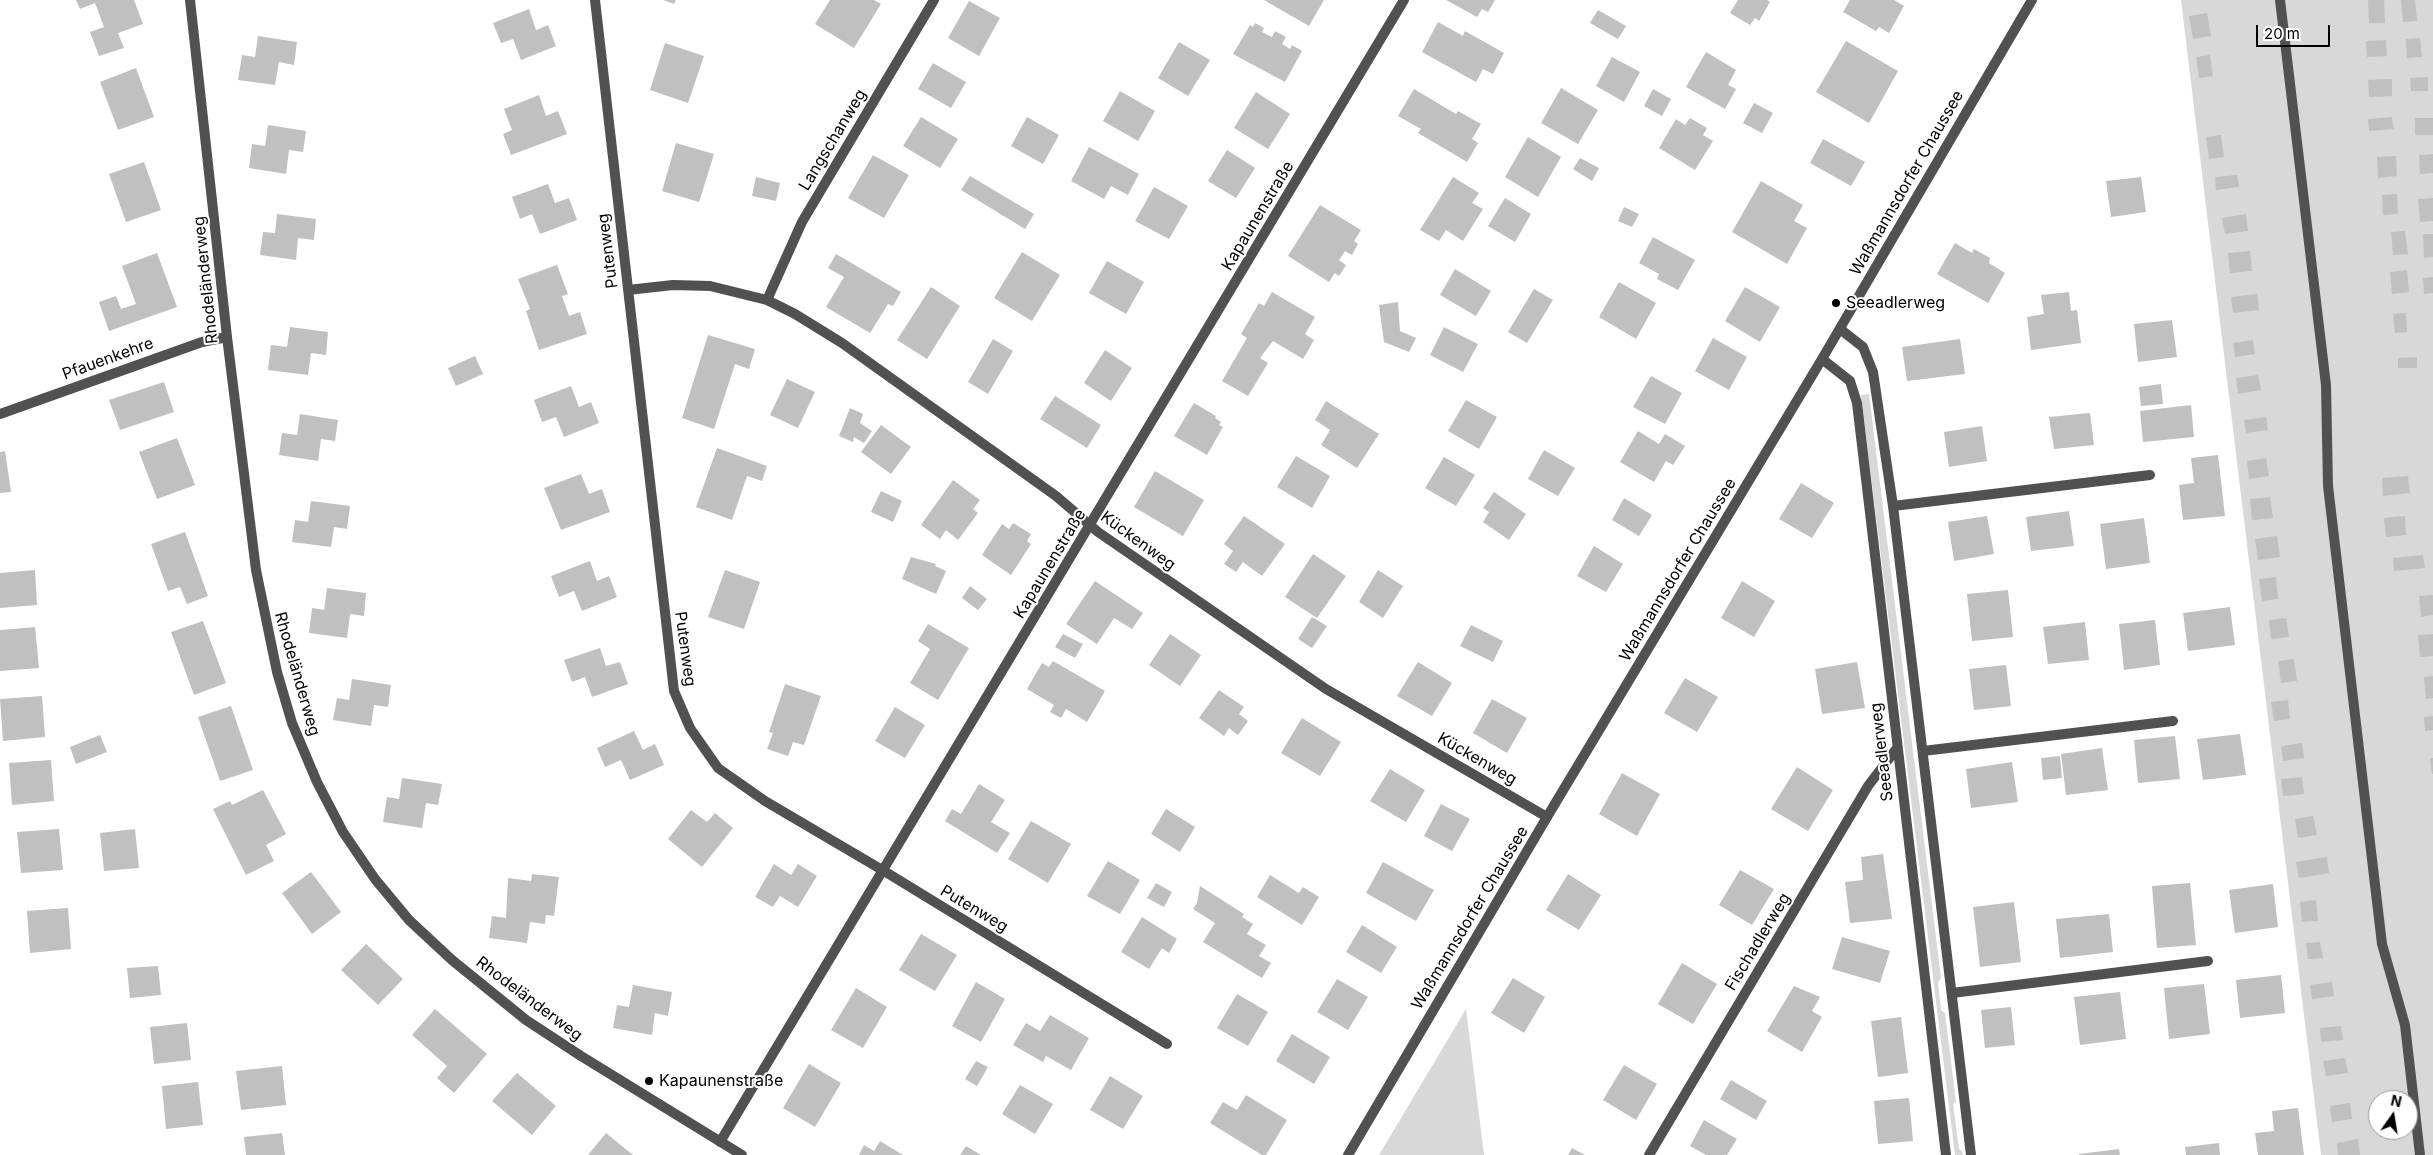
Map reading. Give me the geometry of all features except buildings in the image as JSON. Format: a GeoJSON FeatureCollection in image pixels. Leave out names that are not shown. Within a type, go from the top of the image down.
{"type":"FeatureCollection","features":[{"type":"Feature","properties":{"kind":"street","name":"Rhodeländerweg"},"geometry":{"type":"LineString","coordinates":[[190,0],[248,518],[265,622],[292,723],[317,782],[343,832],[375,879],[409,920],[452,960],[526,1020],[742,1155]]}},
{"type":"Feature","properties":{"kind":"street","name":"Putenweg"},"geometry":{"type":"LineString","coordinates":[[595,0],[674,691],[690,728],[718,768],[765,802],[884,871],[1167,1044]]}},
{"type":"Feature","properties":{"kind":"street","name":"Langschanweg"},"geometry":{"type":"LineString","coordinates":[[767,300],[802,222],[934,0]]}},
{"type":"Feature","properties":{"kind":"street","name":"Kapaunenstraße"},"geometry":{"type":"LineString","coordinates":[[720,1142],[1404,0]]}},
{"type":"Feature","properties":{"kind":"street","name":"Waßmannsdorfer Chaussee"},"geometry":{"type":"LineString","coordinates":[[1348,1155],[1547,817],[1840,329],[2032,0]]}},
{"type":"Feature","properties":{"kind":"street"},"geometry":{"type":"LineString","coordinates":[[2280,0],[2326,385],[2328,486],[2382,944],[2405,1025],[2420,1155]]}},
{"type":"Feature","properties":{"kind":"street","name":"Kückenweg"},"geometry":{"type":"LineString","coordinates":[[628,290],[673,285],[710,286],[767,300],[795,314],[842,343],[1056,496],[1090,526],[1326,689],[1547,817]]}},
{"type":"Feature","properties":{"kind":"street"},"geometry":{"type":"LineString","coordinates":[[1840,329],[1863,347],[1873,372],[1893,506],[1971,1155]]}},
{"type":"Feature","properties":{"kind":"street","name":"Pfauenkehre"},"geometry":{"type":"LineString","coordinates":[[0,414],[202,342],[227,337]]}},
{"type":"Feature","properties":{"kind":"street","name":"Seeadlerweg"},"geometry":{"type":"LineString","coordinates":[[1822,359],[1850,380],[1856,404],[1946,1155]]}},
{"type":"Feature","properties":{"kind":"street"},"geometry":{"type":"LineString","coordinates":[[1893,506],[2150,474]]}},
{"type":"Feature","properties":{"kind":"street"},"geometry":{"type":"LineString","coordinates":[[1923,751],[2172,722]]}},
{"type":"Feature","properties":{"kind":"street","name":"Fischadlerweg"},"geometry":{"type":"LineString","coordinates":[[1649,1155],[1868,786],[1897,748]]}},
{"type":"Feature","properties":{"kind":"street"},"geometry":{"type":"LineString","coordinates":[[1952,993],[2208,961]]}},
{"type":"Feature","properties":{"kind":"shaded area"},"geometry":{"type":"Polygon","coordinates":[[[2181,0],[2433,0],[2433,1155],[2321,1155],[2181,0]]]}},
{"type":"Feature","properties":{"kind":"shaded area"},"geometry":{"type":"Polygon","coordinates":[[[1869,394],[1941,978],[1938,982],[1941,1010],[1945,1013],[1956,1102],[1953,1104],[1959,1149],[1963,1155],[1955,1155],[1861,395],[1869,394]]]}},
{"type":"Feature","properties":{"kind":"shaded area"},"geometry":{"type":"Polygon","coordinates":[[[1466,1009],[1484,1155],[1379,1155],[1466,1009]]]}},
{"type":"Feature","properties":{"kind":"place","name":"Seeadlerweg"},"geometry":{"type":"Point","coordinates":[1836,303]}},
{"type":"Feature","properties":{"kind":"place","name":"Kapaunenstraße"},"geometry":{"type":"Point","coordinates":[649,1081]}}]}
